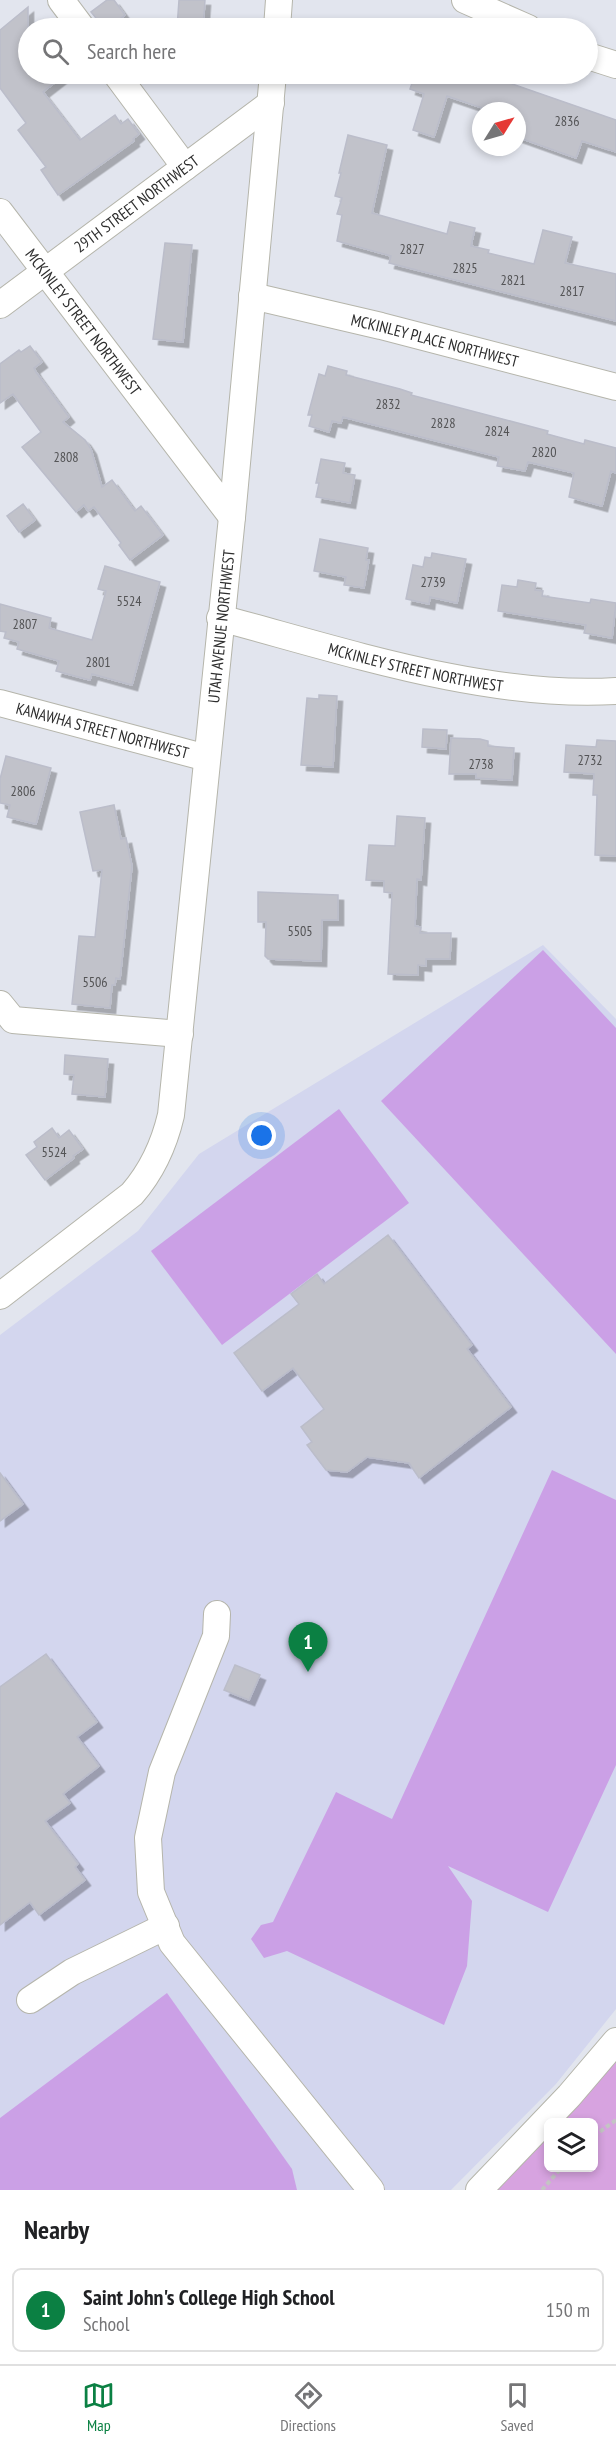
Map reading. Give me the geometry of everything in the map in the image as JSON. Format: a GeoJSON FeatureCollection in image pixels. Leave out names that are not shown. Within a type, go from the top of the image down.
{"type":"FeatureCollection","features":[{"type":"Feature","properties":{"kind":"street"},"geometry":{"type":"LineString","coordinates":[[61,0],[74,18]]}},
{"type":"Feature","properties":{"kind":"street"},"geometry":{"type":"LineString","coordinates":[[278,18],[279,0]]}},
{"type":"Feature","properties":{"kind":"street"},"geometry":{"type":"LineString","coordinates":[[465,0],[506,18]]}},
{"type":"Feature","properties":{"kind":"street"},"geometry":{"type":"LineString","coordinates":[[598,59],[616,65]]}},
{"type":"Feature","properties":{"kind":"street"},"geometry":{"type":"LineString","coordinates":[[124,84],[186,167]]}},
{"type":"Feature","properties":{"kind":"street","name":"UTAH AVENUE NORTHWEST"},"geometry":{"type":"LineString","coordinates":[[0,1296],[117,1208],[148,1175],[171,1115],[232,518],[272,84]]}},
{"type":"Feature","properties":{"kind":"street","name":"29TH STREET NORTHWEST"},"geometry":{"type":"LineString","coordinates":[[0,305],[271,103]]}},
{"type":"Feature","properties":{"kind":"street","name":"MCKINLEY STREET NORTHWEST"},"geometry":{"type":"LineString","coordinates":[[0,212],[232,518]]}},
{"type":"Feature","properties":{"kind":"street","name":"MCKINLEY PLACE NORTHWEST"},"geometry":{"type":"LineString","coordinates":[[252,296],[381,326],[616,387]]}},
{"type":"Feature","properties":{"kind":"street","name":"MCKINLEY STREET NORTHWEST"},"geometry":{"type":"LineString","coordinates":[[220,618],[443,675],[545,690],[616,691]]}},
{"type":"Feature","properties":{"kind":"street","name":"KANAWHA STREET NORTHWEST"},"geometry":{"type":"LineString","coordinates":[[0,703],[207,758]]}},
{"type":"Feature","properties":{"kind":"street"},"geometry":{"type":"LineString","coordinates":[[0,1004],[13,1020],[180,1034]]}},
{"type":"Feature","properties":{"kind":"street"},"geometry":{"type":"LineString","coordinates":[[217,1614],[216,1636],[162,1772],[148,1838],[151,1892],[172,1942],[371,2190]]}},
{"type":"Feature","properties":{"kind":"street"},"geometry":{"type":"LineString","coordinates":[[30,2000],[72,1972],[166,1926]]}},
{"type":"Feature","properties":{"kind":"street"},"geometry":{"type":"LineString","coordinates":[[479,2190],[569,2096],[616,2041]]}},
{"type":"Feature","properties":{"kind":"path"},"geometry":{"type":"LineString","coordinates":[[598,2133],[616,2120]]}},
{"type":"Feature","properties":{"kind":"path"},"geometry":{"type":"LineString","coordinates":[[542,2190],[558,2172]]}},
{"type":"Feature","properties":{"kind":"shaded area"},"geometry":{"type":"Polygon","coordinates":[[[543,945],[616,1019],[616,2009],[556,2084],[451,2190],[0,2190],[0,1335],[138,1231],[199,1154],[543,945]]]}},
{"type":"Feature","properties":{"kind":"shaded area"},"geometry":{"type":"Polygon","coordinates":[[[543,950],[616,1028],[616,1354],[381,1101],[543,950]]]}},
{"type":"Feature","properties":{"kind":"shaded area"},"geometry":{"type":"Polygon","coordinates":[[[339,1109],[409,1203],[222,1345],[151,1251],[339,1109]]]}},
{"type":"Feature","properties":{"kind":"shaded area"},"geometry":{"type":"Polygon","coordinates":[[[552,1470],[616,1500],[616,1765],[548,1912],[448,1866],[472,1901],[467,1966],[444,2025],[287,1951],[264,1958],[251,1939],[261,1925],[273,1922],[336,1792],[392,1819],[552,1470]]]}},
{"type":"Feature","properties":{"kind":"shaded area"},"geometry":{"type":"Polygon","coordinates":[[[167,1993],[292,2169],[297,2190],[0,2190],[0,2118],[167,1993]]]}},
{"type":"Feature","properties":{"kind":"shaded area"},"geometry":{"type":"Polygon","coordinates":[[[616,2060],[616,2190],[495,2190],[544,2138],[544,2172],[598,2172],[598,2118],[563,2118],[616,2060]]]}},
{"type":"Feature","properties":{"kind":"building"},"geometry":{"type":"Polygon","coordinates":[[[107,0],[114,0],[125,15],[121,18],[96,18],[91,12],[107,0]]]}},
{"type":"Feature","properties":{"kind":"building"},"geometry":{"type":"Polygon","coordinates":[[[179,0],[205,0],[204,18],[178,18],[179,0]]]}},
{"type":"Feature","properties":{"kind":"building"},"geometry":{"type":"Polygon","coordinates":[[[28,7],[28,18],[18,18],[18,84],[53,84],[43,92],[80,140],[115,115],[121,124],[128,119],[139,134],[133,139],[134,141],[58,195],[41,170],[46,167],[18,130],[26,123],[0,88],[0,30],[28,7]]]}},
{"type":"Feature","properties":{"kind":"building"},"geometry":{"type":"Polygon","coordinates":[[[412,84],[512,84],[616,120],[616,152],[582,141],[576,158],[526,140],[526,102],[472,102],[472,105],[447,96],[434,137],[413,130],[424,94],[410,89],[412,84]]]}},
{"type":"Feature","properties":{"kind":"building"},"geometry":{"type":"Polygon","coordinates":[[[348,135],[387,145],[372,213],[447,234],[450,222],[475,228],[471,246],[489,250],[488,253],[534,264],[543,230],[572,237],[565,263],[616,274],[616,321],[389,263],[391,256],[337,241],[342,215],[337,214],[342,198],[335,196],[348,135]]]}},
{"type":"Feature","properties":{"kind":"building"},"geometry":{"type":"Polygon","coordinates":[[[165,243],[192,245],[183,342],[153,339],[165,243]]]}},
{"type":"Feature","properties":{"kind":"building"},"geometry":{"type":"Polygon","coordinates":[[[30,346],[42,362],[34,368],[36,372],[69,417],[63,422],[85,440],[91,449],[102,487],[112,480],[135,511],[141,506],[163,535],[130,560],[119,545],[121,543],[94,507],[88,511],[84,505],[76,512],[22,447],[41,432],[13,394],[0,403],[0,364],[19,350],[21,352],[30,346]]]}},
{"type":"Feature","properties":{"kind":"building"},"geometry":{"type":"Polygon","coordinates":[[[328,366],[347,371],[346,375],[400,389],[412,393],[411,395],[548,431],[547,434],[584,444],[585,440],[616,448],[616,473],[611,471],[602,506],[569,497],[574,473],[528,462],[525,471],[497,466],[499,457],[343,417],[341,423],[332,421],[329,432],[309,426],[312,415],[308,415],[319,374],[325,376],[328,366]]]}},
{"type":"Feature","properties":{"kind":"building"},"geometry":{"type":"Polygon","coordinates":[[[321,459],[345,463],[343,473],[355,475],[350,503],[316,497],[319,483],[316,483],[321,459]]]}},
{"type":"Feature","properties":{"kind":"building"},"geometry":{"type":"Polygon","coordinates":[[[23,504],[35,520],[19,532],[7,516],[23,504]]]}},
{"type":"Feature","properties":{"kind":"building"},"geometry":{"type":"Polygon","coordinates":[[[320,539],[368,548],[366,560],[369,560],[364,588],[344,585],[346,577],[314,571],[320,539]]]}},
{"type":"Feature","properties":{"kind":"building"},"geometry":{"type":"Polygon","coordinates":[[[432,553],[466,559],[457,603],[430,597],[429,604],[406,599],[413,565],[423,567],[425,557],[431,558],[432,553]]]}},
{"type":"Feature","properties":{"kind":"building"},"geometry":{"type":"Polygon","coordinates":[[[105,566],[160,582],[132,685],[92,674],[90,680],[56,671],[59,661],[17,649],[19,642],[4,638],[6,632],[0,631],[0,604],[51,618],[49,628],[92,640],[106,591],[98,589],[105,566]]]}},
{"type":"Feature","properties":{"kind":"building"},"geometry":{"type":"Polygon","coordinates":[[[518,580],[536,583],[535,590],[543,591],[542,596],[590,603],[591,599],[616,603],[612,638],[584,633],[586,625],[498,611],[502,585],[517,587],[518,580]]]}},
{"type":"Feature","properties":{"kind":"building"},"geometry":{"type":"Polygon","coordinates":[[[319,695],[337,696],[333,767],[301,765],[307,698],[319,699],[319,695]]]}},
{"type":"Feature","properties":{"kind":"building"},"geometry":{"type":"Polygon","coordinates":[[[423,729],[447,730],[446,749],[422,747],[423,729]]]}},
{"type":"Feature","properties":{"kind":"building"},"geometry":{"type":"Polygon","coordinates":[[[451,738],[480,739],[488,741],[488,746],[514,748],[512,780],[476,778],[476,774],[449,774],[451,738]]]}},
{"type":"Feature","properties":{"kind":"building"},"geometry":{"type":"Polygon","coordinates":[[[597,740],[616,741],[616,856],[595,855],[597,795],[593,795],[594,774],[564,772],[566,745],[596,747],[597,740]]]}},
{"type":"Feature","properties":{"kind":"building"},"geometry":{"type":"Polygon","coordinates":[[[6,756],[51,768],[36,824],[7,817],[10,805],[0,803],[0,779],[6,756]]]}},
{"type":"Feature","properties":{"kind":"building"},"geometry":{"type":"Polygon","coordinates":[[[114,805],[121,839],[126,838],[132,866],[120,979],[116,978],[115,985],[112,985],[110,1008],[72,1004],[79,936],[95,937],[102,870],[93,871],[80,812],[114,805]]]}},
{"type":"Feature","properties":{"kind":"building"},"geometry":{"type":"Polygon","coordinates":[[[397,816],[425,818],[421,880],[417,879],[415,926],[421,927],[420,933],[451,933],[450,959],[426,959],[426,966],[418,965],[418,975],[388,974],[392,893],[384,892],[384,881],[366,880],[369,845],[395,846],[397,816]]]}},
{"type":"Feature","properties":{"kind":"building"},"geometry":{"type":"Polygon","coordinates":[[[258,892],[338,895],[338,920],[322,920],[321,961],[268,959],[265,956],[266,922],[258,922],[258,892]]]}},
{"type":"Feature","properties":{"kind":"building"},"geometry":{"type":"Polygon","coordinates":[[[65,1055],[108,1059],[105,1097],[72,1094],[74,1075],[64,1074],[65,1055]]]}},
{"type":"Feature","properties":{"kind":"building"},"geometry":{"type":"Polygon","coordinates":[[[52,1128],[59,1138],[69,1130],[83,1149],[45,1180],[26,1155],[37,1147],[34,1142],[52,1128]]]}},
{"type":"Feature","properties":{"kind":"building"},"geometry":{"type":"Polygon","coordinates":[[[388,1235],[472,1345],[467,1349],[511,1407],[419,1478],[409,1463],[367,1457],[347,1472],[326,1470],[307,1445],[312,1442],[301,1427],[324,1409],[293,1368],[262,1391],[234,1353],[299,1304],[291,1294],[317,1274],[324,1284],[388,1235]]]}},
{"type":"Feature","properties":{"kind":"building"},"geometry":{"type":"Polygon","coordinates":[[[0,1473],[23,1504],[0,1521],[0,1473]]]}},
{"type":"Feature","properties":{"kind":"building"},"geometry":{"type":"Polygon","coordinates":[[[46,1654],[97,1722],[77,1737],[99,1766],[63,1794],[70,1803],[45,1821],[78,1864],[75,1867],[85,1880],[39,1915],[30,1902],[0,1925],[0,1687],[46,1654]]]}},
{"type":"Feature","properties":{"kind":"building"},"geometry":{"type":"Polygon","coordinates":[[[235,1665],[260,1675],[249,1700],[224,1690],[235,1665]]]}},
{"type":"Feature","properties":{"kind":"place","name":"Saint John's College High School"},"geometry":{"type":"Point","coordinates":[308,1672]}}]}
